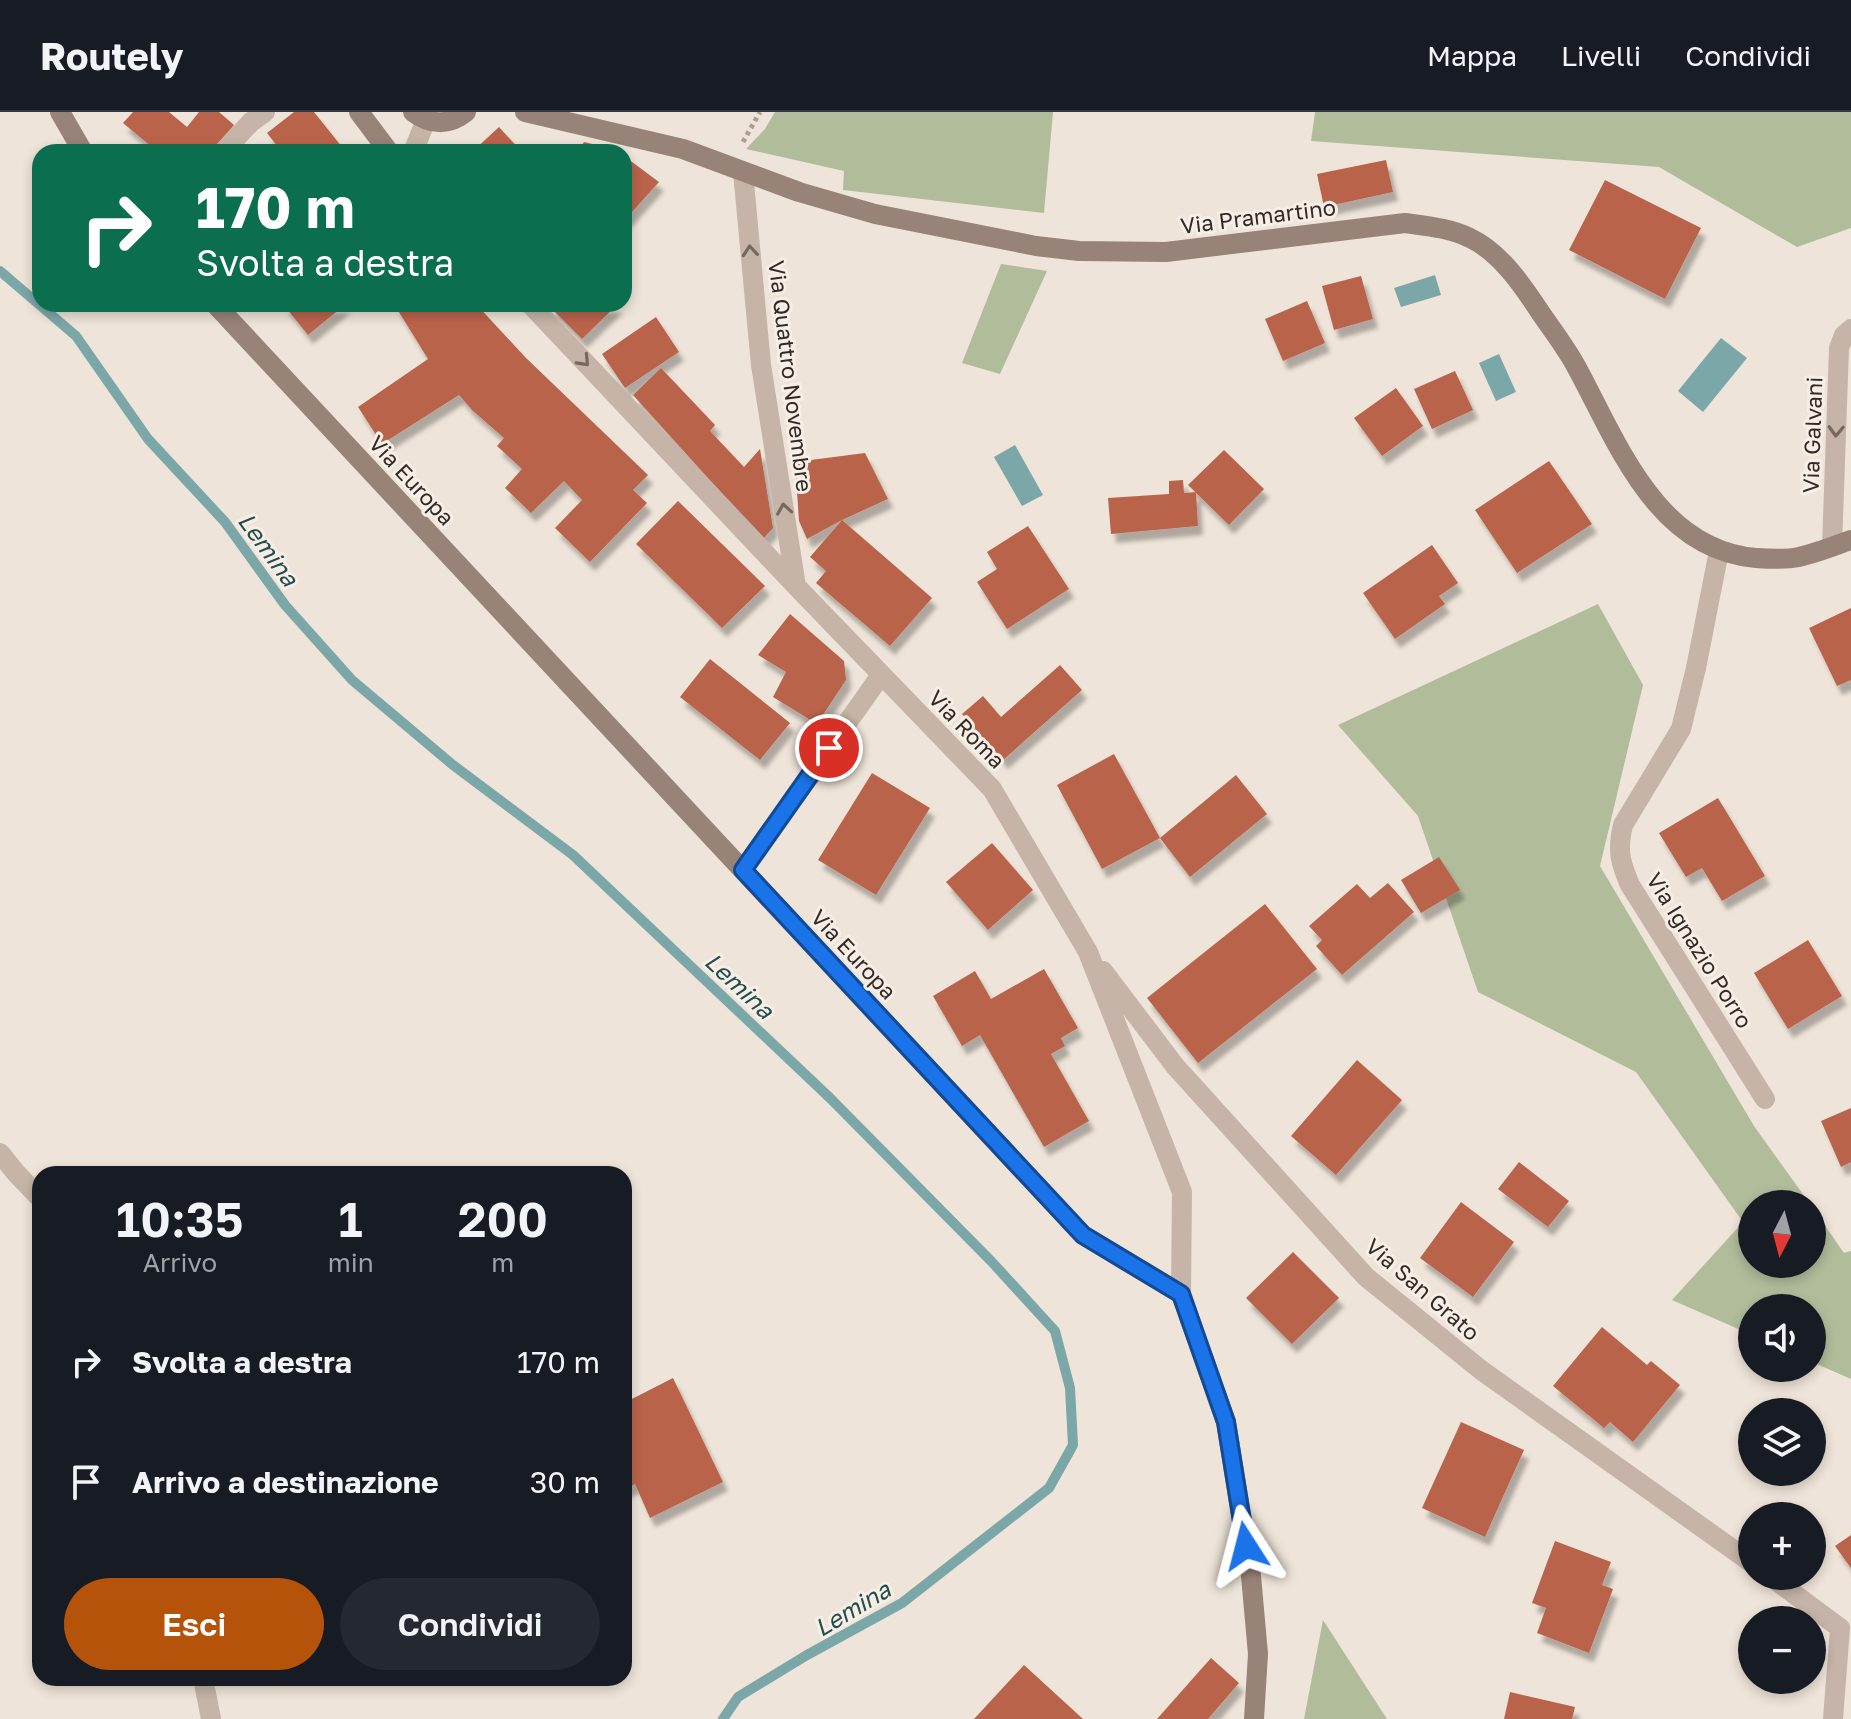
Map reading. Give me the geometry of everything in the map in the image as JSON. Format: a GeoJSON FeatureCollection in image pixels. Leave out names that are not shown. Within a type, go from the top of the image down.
{"type":"FeatureCollection","features":[{"type":"Feature","properties":{"kind":"street"},"geometry":{"type":"LineString","coordinates":[[60,112],[78,144]]}},
{"type":"Feature","properties":{"kind":"street"},"geometry":{"type":"LineString","coordinates":[[230,144],[265,112]]}},
{"type":"Feature","properties":{"kind":"street"},"geometry":{"type":"LineString","coordinates":[[359,112],[383,144]]}},
{"type":"Feature","properties":{"kind":"street"},"geometry":{"type":"LineString","coordinates":[[415,144],[420,116],[437,123],[459,118],[466,112]]}},
{"type":"Feature","properties":{"kind":"street","name":"Via Pramartino"},"geometry":{"type":"LineString","coordinates":[[525,112],[683,149],[799,192],[875,214],[1036,246],[1079,251],[1166,252],[1405,223],[1439,227],[1471,238],[1518,278],[1575,365],[1625,460],[1657,506],[1679,527],[1719,551],[1744,557],[1797,558],[1841,544]]}},
{"type":"Feature","properties":{"kind":"street","name":"Via Quattro Novembre"},"geometry":{"type":"LineString","coordinates":[[743,172],[761,365],[796,586]]}},
{"type":"Feature","properties":{"kind":"street","name":"Via Europa"},"geometry":{"type":"LineString","coordinates":[[222,312],[1083,1235],[1181,1294]]}},
{"type":"Feature","properties":{"kind":"street","name":"Via Roma"},"geometry":{"type":"LineString","coordinates":[[538,312],[992,789],[1088,952],[1182,1192],[1181,1294]]}},
{"type":"Feature","properties":{"kind":"street","name":"Via Galvani"},"geometry":{"type":"LineString","coordinates":[[1841,544],[1839,348],[1844,335],[1851,329]]}},
{"type":"Feature","properties":{"kind":"street","name":"Via Ignazio Porro"},"geometry":{"type":"LineString","coordinates":[[1719,551],[1681,729],[1623,825],[1619,843],[1620,863],[1630,885],[1765,1099]]}},
{"type":"Feature","properties":{"kind":"street"},"geometry":{"type":"LineString","coordinates":[[743,870],[881,675]]}},
{"type":"Feature","properties":{"kind":"street","name":"Via San Grato"},"geometry":{"type":"LineString","coordinates":[[1088,952],[1175,1066],[1366,1277],[1481,1370],[1738,1553]]}},
{"type":"Feature","properties":{"kind":"street"},"geometry":{"type":"LineString","coordinates":[[0,1153],[32,1189]]}},
{"type":"Feature","properties":{"kind":"street"},"geometry":{"type":"LineString","coordinates":[[1181,1294],[1226,1422],[1251,1576],[1258,1654],[1254,1719]]}},
{"type":"Feature","properties":{"kind":"street"},"geometry":{"type":"LineString","coordinates":[[1789,1590],[1840,1628],[1833,1719]]}},
{"type":"Feature","properties":{"kind":"street"},"geometry":{"type":"LineString","coordinates":[[205,1686],[211,1719]]}},
{"type":"Feature","properties":{"kind":"green space"},"geometry":{"type":"Polygon","coordinates":[[[775,112],[1053,112],[1044,213],[843,190],[844,171],[746,149],[765,129],[775,112]]]}},
{"type":"Feature","properties":{"kind":"green space"},"geometry":{"type":"Polygon","coordinates":[[[1315,112],[1851,112],[1851,228],[1797,247],[1659,167],[1311,141],[1315,112]]]}},
{"type":"Feature","properties":{"kind":"green space"},"geometry":{"type":"Polygon","coordinates":[[[1001,264],[1047,271],[1000,374],[962,363],[1001,264]]]}},
{"type":"Feature","properties":{"kind":"green space"},"geometry":{"type":"Polygon","coordinates":[[[1598,604],[1643,685],[1600,866],[1754,1126],[1800,1190],[1738,1190],[1738,1215],[1636,1072],[1478,992],[1418,816],[1338,725],[1598,604]]]}},
{"type":"Feature","properties":{"kind":"green space"},"geometry":{"type":"Polygon","coordinates":[[[1738,1227],[1738,1278],[1826,1278],[1826,1227],[1844,1253],[1851,1251],[1851,1379],[1826,1368],[1826,1294],[1738,1294],[1738,1329],[1672,1300],[1738,1227]]]}},
{"type":"Feature","properties":{"kind":"green space"},"geometry":{"type":"Polygon","coordinates":[[[1323,1620],[1387,1719],[1304,1719],[1323,1620]]]}},
{"type":"Feature","properties":{"kind":"water"},"geometry":{"type":"Polygon","coordinates":[[[1435,275],[1441,295],[1401,307],[1394,288],[1435,275]]]}},
{"type":"Feature","properties":{"kind":"water"},"geometry":{"type":"Polygon","coordinates":[[[1721,338],[1747,358],[1703,412],[1678,391],[1721,338]]]}},
{"type":"Feature","properties":{"kind":"water"},"geometry":{"type":"Polygon","coordinates":[[[1499,354],[1516,392],[1496,401],[1479,363],[1499,354]]]}},
{"type":"Feature","properties":{"kind":"water"},"geometry":{"type":"Polygon","coordinates":[[[1015,445],[1043,495],[1022,506],[994,457],[1015,445]]]}},
{"type":"Feature","properties":{"kind":"building"},"geometry":{"type":"Polygon","coordinates":[[[133,112],[169,112],[187,127],[199,112],[219,112],[234,125],[217,144],[148,144],[123,123],[133,112]]]}},
{"type":"Feature","properties":{"kind":"building"},"geometry":{"type":"Polygon","coordinates":[[[294,112],[314,112],[340,144],[276,144],[267,133],[294,112]]]}},
{"type":"Feature","properties":{"kind":"building"},"geometry":{"type":"Polygon","coordinates":[[[499,127],[515,144],[481,144],[499,127]]]}},
{"type":"Feature","properties":{"kind":"building"},"geometry":{"type":"Polygon","coordinates":[[[1386,160],[1393,192],[1324,207],[1317,174],[1386,160]]]}},
{"type":"Feature","properties":{"kind":"building"},"geometry":{"type":"Polygon","coordinates":[[[632,162],[659,182],[632,212],[632,162]]]}},
{"type":"Feature","properties":{"kind":"building"},"geometry":{"type":"Polygon","coordinates":[[[1605,180],[1701,228],[1665,299],[1569,250],[1605,180]]]}},
{"type":"Feature","properties":{"kind":"building"},"geometry":{"type":"Polygon","coordinates":[[[1361,276],[1373,319],[1334,330],[1322,286],[1361,276]]]}},
{"type":"Feature","properties":{"kind":"building"},"geometry":{"type":"Polygon","coordinates":[[[1307,301],[1325,343],[1283,361],[1265,319],[1307,301]]]}},
{"type":"Feature","properties":{"kind":"building"},"geometry":{"type":"Polygon","coordinates":[[[289,312],[336,312],[308,335],[289,312]]]}},
{"type":"Feature","properties":{"kind":"building"},"geometry":{"type":"Polygon","coordinates":[[[399,312],[483,312],[526,358],[648,475],[633,490],[647,503],[590,562],[555,528],[582,500],[564,481],[531,513],[505,488],[522,469],[497,446],[504,438],[459,395],[382,444],[358,407],[428,359],[399,312]]]}},
{"type":"Feature","properties":{"kind":"building"},"geometry":{"type":"Polygon","coordinates":[[[555,312],[610,312],[582,339],[555,312]]]}},
{"type":"Feature","properties":{"kind":"building"},"geometry":{"type":"Polygon","coordinates":[[[656,317],[679,352],[625,388],[602,354],[656,317]]]}},
{"type":"Feature","properties":{"kind":"building"},"geometry":{"type":"Polygon","coordinates":[[[661,368],[715,425],[710,431],[744,467],[760,449],[773,528],[763,539],[633,395],[661,368]]]}},
{"type":"Feature","properties":{"kind":"building"},"geometry":{"type":"Polygon","coordinates":[[[1455,371],[1473,410],[1432,429],[1414,389],[1455,371]]]}},
{"type":"Feature","properties":{"kind":"building"},"geometry":{"type":"Polygon","coordinates":[[[1396,388],[1423,426],[1382,456],[1354,418],[1396,388]]]}},
{"type":"Feature","properties":{"kind":"building"},"geometry":{"type":"Polygon","coordinates":[[[1224,450],[1264,489],[1229,525],[1188,485],[1224,450]]]}},
{"type":"Feature","properties":{"kind":"building"},"geometry":{"type":"Polygon","coordinates":[[[865,453],[888,499],[807,539],[799,521],[795,462],[865,453]]]}},
{"type":"Feature","properties":{"kind":"building"},"geometry":{"type":"Polygon","coordinates":[[[1549,461],[1592,524],[1517,573],[1475,510],[1549,461]]]}},
{"type":"Feature","properties":{"kind":"building"},"geometry":{"type":"Polygon","coordinates":[[[1183,480],[1184,493],[1196,492],[1198,526],[1111,534],[1108,498],[1169,494],[1169,481],[1183,480]]]}},
{"type":"Feature","properties":{"kind":"building"},"geometry":{"type":"Polygon","coordinates":[[[678,501],[765,586],[722,628],[636,544],[678,501]]]}},
{"type":"Feature","properties":{"kind":"building"},"geometry":{"type":"Polygon","coordinates":[[[842,520],[932,598],[890,646],[816,583],[826,571],[810,557],[842,520]]]}},
{"type":"Feature","properties":{"kind":"building"},"geometry":{"type":"Polygon","coordinates":[[[1028,526],[1069,589],[1007,629],[977,582],[997,569],[987,552],[1028,526]]]}},
{"type":"Feature","properties":{"kind":"building"},"geometry":{"type":"Polygon","coordinates":[[[1432,545],[1458,583],[1439,596],[1445,604],[1395,639],[1363,593],[1432,545]]]}},
{"type":"Feature","properties":{"kind":"building"},"geometry":{"type":"Polygon","coordinates":[[[1851,608],[1851,680],[1837,686],[1809,628],[1851,608]]]}},
{"type":"Feature","properties":{"kind":"building"},"geometry":{"type":"Polygon","coordinates":[[[790,614],[844,661],[846,680],[817,724],[773,697],[786,672],[758,655],[790,614]]]}},
{"type":"Feature","properties":{"kind":"building"},"geometry":{"type":"Polygon","coordinates":[[[710,659],[790,723],[760,760],[680,697],[710,659]]]}},
{"type":"Feature","properties":{"kind":"building"},"geometry":{"type":"Polygon","coordinates":[[[1060,665],[1082,690],[1003,760],[962,714],[983,696],[1001,717],[1060,665]]]}},
{"type":"Feature","properties":{"kind":"building"},"geometry":{"type":"Polygon","coordinates":[[[1114,754],[1160,838],[1102,869],[1057,785],[1114,754]]]}},
{"type":"Feature","properties":{"kind":"building"},"geometry":{"type":"Polygon","coordinates":[[[872,773],[930,808],[876,895],[818,860],[872,773]]]}},
{"type":"Feature","properties":{"kind":"building"},"geometry":{"type":"Polygon","coordinates":[[[1236,775],[1267,814],[1190,877],[1160,838],[1236,775]]]}},
{"type":"Feature","properties":{"kind":"building"},"geometry":{"type":"Polygon","coordinates":[[[1718,798],[1765,876],[1722,901],[1702,868],[1686,877],[1659,833],[1718,798]]]}},
{"type":"Feature","properties":{"kind":"building"},"geometry":{"type":"Polygon","coordinates":[[[992,843],[1033,890],[988,930],[946,882],[992,843]]]}},
{"type":"Feature","properties":{"kind":"building"},"geometry":{"type":"Polygon","coordinates":[[[1439,857],[1460,890],[1421,913],[1401,880],[1439,857]]]}},
{"type":"Feature","properties":{"kind":"building"},"geometry":{"type":"Polygon","coordinates":[[[1388,883],[1414,912],[1342,975],[1316,946],[1322,940],[1309,926],[1357,884],[1370,898],[1388,883]]]}},
{"type":"Feature","properties":{"kind":"building"},"geometry":{"type":"Polygon","coordinates":[[[1265,904],[1317,969],[1198,1063],[1147,998],[1265,904]]]}},
{"type":"Feature","properties":{"kind":"building"},"geometry":{"type":"Polygon","coordinates":[[[1808,940],[1842,996],[1788,1029],[1754,973],[1808,940]]]}},
{"type":"Feature","properties":{"kind":"building"},"geometry":{"type":"Polygon","coordinates":[[[1044,969],[1078,1028],[1061,1038],[1065,1046],[1051,1054],[1089,1121],[1044,1147],[980,1035],[962,1046],[933,996],[975,971],[991,999],[1044,969]]]}},
{"type":"Feature","properties":{"kind":"building"},"geometry":{"type":"Polygon","coordinates":[[[1357,1060],[1402,1100],[1336,1175],[1291,1136],[1357,1060]]]}},
{"type":"Feature","properties":{"kind":"building"},"geometry":{"type":"Polygon","coordinates":[[[1851,1108],[1851,1162],[1841,1167],[1821,1121],[1851,1108]]]}},
{"type":"Feature","properties":{"kind":"building"},"geometry":{"type":"Polygon","coordinates":[[[1519,1162],[1569,1201],[1548,1227],[1498,1189],[1519,1162]]]}},
{"type":"Feature","properties":{"kind":"building"},"geometry":{"type":"Polygon","coordinates":[[[1461,1202],[1514,1242],[1473,1297],[1420,1258],[1461,1202]]]}},
{"type":"Feature","properties":{"kind":"building"},"geometry":{"type":"Polygon","coordinates":[[[1293,1252],[1339,1298],[1292,1344],[1246,1298],[1293,1252]]]}},
{"type":"Feature","properties":{"kind":"building"},"geometry":{"type":"Polygon","coordinates":[[[1602,1327],[1647,1365],[1651,1361],[1680,1385],[1633,1442],[1610,1422],[1604,1428],[1553,1386],[1602,1327]]]}},
{"type":"Feature","properties":{"kind":"building"},"geometry":{"type":"Polygon","coordinates":[[[673,1378],[723,1482],[650,1518],[635,1484],[632,1486],[632,1399],[673,1378]]]}},
{"type":"Feature","properties":{"kind":"building"},"geometry":{"type":"Polygon","coordinates":[[[1461,1422],[1524,1450],[1485,1537],[1422,1508],[1461,1422]]]}},
{"type":"Feature","properties":{"kind":"building"},"geometry":{"type":"Polygon","coordinates":[[[1851,1535],[1851,1568],[1835,1546],[1851,1535]]]}},
{"type":"Feature","properties":{"kind":"building"},"geometry":{"type":"Polygon","coordinates":[[[1555,1541],[1611,1562],[1602,1585],[1613,1589],[1589,1653],[1537,1633],[1546,1608],[1532,1603],[1555,1541]]]}},
{"type":"Feature","properties":{"kind":"building"},"geometry":{"type":"Polygon","coordinates":[[[1211,1658],[1239,1683],[1208,1719],[1157,1719],[1211,1658]]]}},
{"type":"Feature","properties":{"kind":"building"},"geometry":{"type":"Polygon","coordinates":[[[1024,1665],[1083,1719],[974,1719],[1024,1665]]]}},
{"type":"Feature","properties":{"kind":"building"},"geometry":{"type":"Polygon","coordinates":[[[1510,1692],[1575,1707],[1572,1719],[1504,1719],[1510,1692]]]}},
{"type":"Feature","properties":{"kind":"waterway","name":"Lemina"},"geometry":{"type":"LineString","coordinates":[[0,271],[32,298]]}},
{"type":"Feature","properties":{"kind":"waterway","name":"Lemina"},"geometry":{"type":"LineString","coordinates":[[48,312],[76,336],[148,439],[225,522],[285,605],[352,680],[453,765],[573,855],[830,1098],[992,1262],[1055,1331],[1070,1388],[1073,1445],[1049,1488],[902,1603],[738,1697],[723,1719]]}},
{"type":"Feature","properties":{"kind":"route"},"geometry":{"type":"LineString","coordinates":[[829,748],[743,870],[1083,1235],[1181,1294],[1226,1422],[1246,1546]]}}]}
